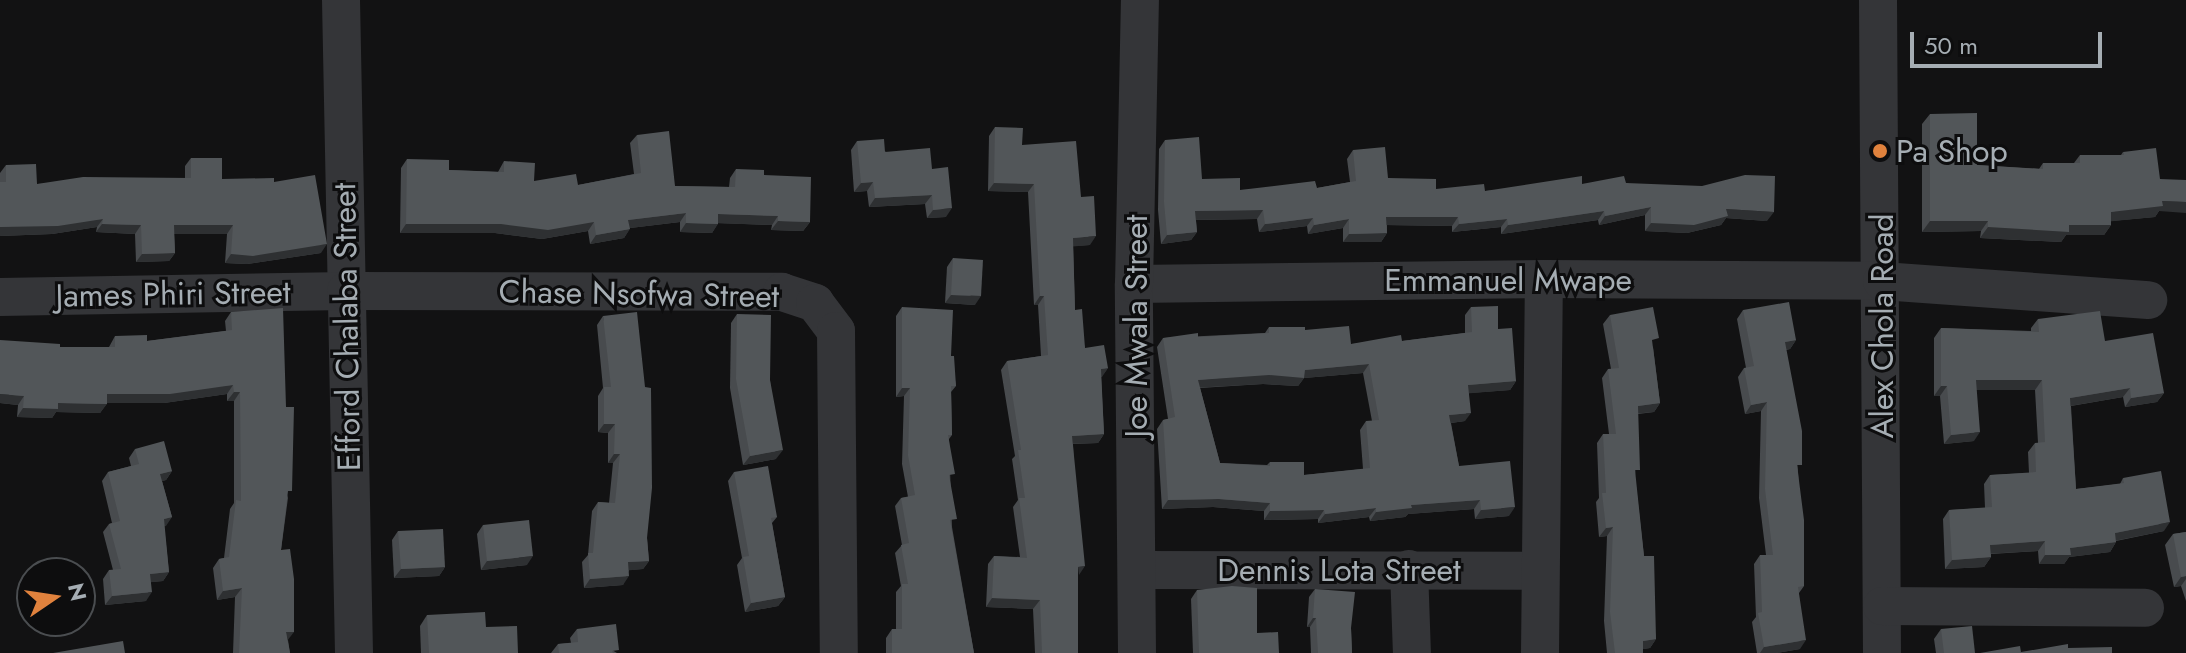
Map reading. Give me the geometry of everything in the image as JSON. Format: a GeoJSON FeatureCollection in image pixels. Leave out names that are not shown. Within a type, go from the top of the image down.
{"type":"FeatureCollection","features":[{"type":"Feature","properties":{"kind":"street","name":"Efford Chalaba Street"},"geometry":{"type":"LineString","coordinates":[[341,0],[354,653]]}},
{"type":"Feature","properties":{"kind":"street","name":"Joe Mwala Street"},"geometry":{"type":"LineString","coordinates":[[1137,653],[1134,284],[1140,0]]}},
{"type":"Feature","properties":{"kind":"street","name":"Alex Chola Road"},"geometry":{"type":"LineString","coordinates":[[1878,0],[1882,653]]}},
{"type":"Feature","properties":{"kind":"street","name":"Emmanuel Mwape"},"geometry":{"type":"LineString","coordinates":[[1134,284],[1544,279],[1882,281],[2148,300]]}},
{"type":"Feature","properties":{"kind":"street"},"geometry":{"type":"LineString","coordinates":[[1540,653],[1544,279]]}},
{"type":"Feature","properties":{"kind":"street","name":"James Phiri Street"},"geometry":{"type":"LineString","coordinates":[[0,297],[346,291]]}},
{"type":"Feature","properties":{"kind":"street","name":"Chase Nsofwa Street"},"geometry":{"type":"LineString","coordinates":[[346,291],[782,292],[815,303],[836,331],[839,653]]}},
{"type":"Feature","properties":{"kind":"street"},"geometry":{"type":"LineString","coordinates":[[1409,569],[1412,653]]}},
{"type":"Feature","properties":{"kind":"street","name":"Dennis Lota Street"},"geometry":{"type":"LineString","coordinates":[[1138,570],[1540,571]]}},
{"type":"Feature","properties":{"kind":"street"},"geometry":{"type":"LineString","coordinates":[[1882,606],[2145,608]]}},
{"type":"Feature","properties":{"kind":"building"},"geometry":{"type":"Polygon","coordinates":[[[1977,113],[1977,165],[2043,169],[2043,163],[2080,163],[2080,155],[2124,155],[2123,152],[2156,148],[2160,179],[2186,180],[2186,202],[2162,201],[2163,206],[2111,212],[2111,225],[2069,225],[2069,232],[1988,227],[1988,221],[1930,221],[1930,114],[1977,113]]]}},
{"type":"Feature","properties":{"kind":"building"},"geometry":{"type":"Polygon","coordinates":[[[995,127],[1023,128],[1022,145],[1076,141],[1081,197],[1094,196],[1096,236],[1073,238],[1075,310],[1082,309],[1085,348],[1104,345],[1108,368],[1101,369],[1104,434],[1072,436],[1085,566],[1078,567],[1078,653],[1042,653],[1040,600],[992,598],[994,556],[1027,558],[1019,498],[1025,498],[1018,450],[1021,450],[1007,361],[1048,355],[1044,296],[1040,296],[1034,184],[994,183],[995,127]]]}},
{"type":"Feature","properties":{"kind":"building"},"geometry":{"type":"Polygon","coordinates":[[[669,131],[675,186],[735,187],[736,169],[764,170],[764,175],[811,177],[810,222],[778,221],[778,216],[718,214],[718,224],[686,223],[686,213],[628,220],[630,229],[596,235],[594,222],[548,230],[501,224],[406,224],[407,159],[449,160],[449,170],[504,172],[504,161],[535,163],[534,181],[576,174],[578,185],[641,173],[637,135],[669,131]]]}},
{"type":"Feature","properties":{"kind":"building"},"geometry":{"type":"Polygon","coordinates":[[[1199,137],[1202,179],[1240,178],[1240,190],[1315,181],[1317,188],[1356,181],[1353,150],[1385,147],[1388,178],[1436,179],[1436,189],[1484,184],[1485,191],[1582,176],[1582,184],[1624,176],[1626,183],[1702,186],[1745,175],[1775,176],[1774,212],[1726,209],[1728,216],[1694,225],[1651,223],[1651,207],[1605,216],[1604,211],[1508,225],[1507,219],[1459,224],[1458,217],[1386,217],[1387,233],[1349,234],[1349,219],[1314,225],[1313,218],[1265,224],[1263,210],[1195,211],[1197,232],[1167,235],[1165,140],[1199,137]]]}},
{"type":"Feature","properties":{"kind":"building"},"geometry":{"type":"Polygon","coordinates":[[[884,139],[885,152],[930,148],[932,169],[948,167],[952,208],[933,210],[932,195],[875,198],[873,182],[861,183],[857,141],[884,139]]]}},
{"type":"Feature","properties":{"kind":"building"},"geometry":{"type":"Polygon","coordinates":[[[191,158],[222,158],[222,179],[274,178],[274,182],[315,175],[327,244],[253,256],[231,254],[233,225],[174,225],[175,253],[142,254],[141,225],[102,224],[103,219],[58,226],[0,227],[0,182],[6,182],[6,165],[36,164],[37,184],[83,177],[191,178],[191,158]]]}},
{"type":"Feature","properties":{"kind":"building"},"geometry":{"type":"Polygon","coordinates":[[[953,258],[983,260],[981,296],[951,295],[953,258]]]}},
{"type":"Feature","properties":{"kind":"building"},"geometry":{"type":"Polygon","coordinates":[[[1789,302],[1796,340],[1785,342],[1802,431],[1802,465],[1797,465],[1804,520],[1804,586],[1798,587],[1806,640],[1764,647],[1758,613],[1762,612],[1760,555],[1773,555],[1765,489],[1767,402],[1751,405],[1744,368],[1754,366],[1743,310],[1789,302]]]}},
{"type":"Feature","properties":{"kind":"building"},"geometry":{"type":"Polygon","coordinates":[[[1498,306],[1498,329],[1512,328],[1516,381],[1468,385],[1471,413],[1449,415],[1459,466],[1510,461],[1515,507],[1481,510],[1480,500],[1411,505],[1412,508],[1376,512],[1376,508],[1325,514],[1324,510],[1270,511],[1270,503],[1219,499],[1168,500],[1163,420],[1175,417],[1163,338],[1198,333],[1198,337],[1269,333],[1269,327],[1305,327],[1305,330],[1349,326],[1351,344],[1401,335],[1402,341],[1472,332],[1471,307],[1498,306]],[[1369,364],[1305,370],[1304,378],[1269,375],[1198,380],[1220,463],[1270,466],[1270,462],[1304,462],[1304,475],[1370,468],[1366,421],[1379,420],[1369,364]]]}},
{"type":"Feature","properties":{"kind":"building"},"geometry":{"type":"Polygon","coordinates":[[[902,307],[953,310],[951,356],[954,356],[956,386],[951,386],[952,435],[948,435],[955,474],[949,475],[957,519],[950,520],[974,653],[892,653],[892,629],[902,629],[902,584],[908,584],[901,545],[909,543],[901,498],[915,495],[908,455],[910,388],[902,388],[902,307]]]}},
{"type":"Feature","properties":{"kind":"building"},"geometry":{"type":"Polygon","coordinates":[[[1653,307],[1659,338],[1652,340],[1660,403],[1638,406],[1640,470],[1635,470],[1644,556],[1654,556],[1656,639],[1643,641],[1643,653],[1615,653],[1610,612],[1613,527],[1606,528],[1602,493],[1606,493],[1603,434],[1616,434],[1608,369],[1619,368],[1610,315],[1653,307]]]}},
{"type":"Feature","properties":{"kind":"building"},"geometry":{"type":"Polygon","coordinates":[[[283,308],[286,407],[294,407],[292,491],[288,491],[281,550],[290,549],[294,579],[294,632],[286,632],[290,653],[239,653],[242,588],[223,591],[219,559],[229,557],[236,500],[241,501],[240,392],[234,392],[233,385],[170,394],[107,394],[107,404],[58,403],[58,409],[23,408],[24,396],[0,394],[0,340],[60,344],[60,347],[115,347],[115,336],[147,335],[147,341],[232,330],[231,312],[283,308]]]}},
{"type":"Feature","properties":{"kind":"building"},"geometry":{"type":"Polygon","coordinates":[[[2100,311],[2105,341],[2153,333],[2164,393],[2131,398],[2130,388],[2070,398],[2076,489],[2124,483],[2123,478],[2161,471],[2170,522],[2115,533],[2116,542],[2070,548],[2071,555],[2045,555],[2045,541],[1990,545],[1991,557],[1952,560],[1949,510],[1992,507],[1990,475],[2036,472],[2035,443],[2045,442],[2042,380],[1976,380],[1980,432],[1951,435],[1947,386],[1941,386],[1941,328],[2039,332],[2038,319],[2100,311]]]}},
{"type":"Feature","properties":{"kind":"building"},"geometry":{"type":"Polygon","coordinates":[[[637,312],[645,387],[651,388],[649,561],[628,562],[629,576],[590,579],[588,553],[593,553],[598,502],[615,503],[620,454],[614,454],[615,424],[604,424],[604,387],[611,387],[603,316],[637,312]]]}},
{"type":"Feature","properties":{"kind":"building"},"geometry":{"type":"Polygon","coordinates":[[[737,314],[771,315],[770,380],[783,450],[750,456],[736,379],[737,314]]]}},
{"type":"Feature","properties":{"kind":"building"},"geometry":{"type":"Polygon","coordinates":[[[164,441],[172,471],[160,474],[172,517],[164,519],[169,572],[150,574],[152,592],[112,596],[109,570],[121,569],[109,524],[120,521],[108,472],[139,464],[135,449],[164,441]]]}},
{"type":"Feature","properties":{"kind":"building"},"geometry":{"type":"Polygon","coordinates":[[[768,466],[777,517],[771,518],[785,597],[751,603],[743,557],[749,556],[734,472],[768,466]]]}},
{"type":"Feature","properties":{"kind":"building"},"geometry":{"type":"Polygon","coordinates":[[[529,520],[533,556],[487,561],[483,525],[529,520]]]}},
{"type":"Feature","properties":{"kind":"building"},"geometry":{"type":"Polygon","coordinates":[[[443,529],[445,567],[401,569],[398,531],[443,529]]]}},
{"type":"Feature","properties":{"kind":"building"},"geometry":{"type":"Polygon","coordinates":[[[2186,532],[2186,576],[2181,577],[2173,534],[2186,532]]]}},
{"type":"Feature","properties":{"kind":"building"},"geometry":{"type":"Polygon","coordinates":[[[1232,586],[1257,588],[1257,633],[1278,632],[1279,653],[1199,653],[1197,590],[1232,586]]]}},
{"type":"Feature","properties":{"kind":"building"},"geometry":{"type":"Polygon","coordinates":[[[1315,589],[1355,592],[1352,653],[1318,653],[1316,618],[1313,618],[1315,589]]]}},
{"type":"Feature","properties":{"kind":"building"},"geometry":{"type":"Polygon","coordinates":[[[485,612],[486,627],[517,626],[518,653],[429,653],[427,615],[485,612]]]}},
{"type":"Feature","properties":{"kind":"building"},"geometry":{"type":"Polygon","coordinates":[[[616,624],[619,650],[613,653],[559,653],[558,644],[578,642],[577,629],[616,624]]]}},
{"type":"Feature","properties":{"kind":"building"},"geometry":{"type":"Polygon","coordinates":[[[1972,626],[1975,653],[1944,653],[1941,629],[1972,626]]]}},
{"type":"Feature","properties":{"kind":"building"},"geometry":{"type":"Polygon","coordinates":[[[123,641],[125,653],[53,653],[123,641]]]}},
{"type":"Feature","properties":{"kind":"building"},"geometry":{"type":"Polygon","coordinates":[[[2068,644],[2068,648],[2112,647],[2112,653],[1980,653],[2020,646],[2021,652],[2068,644]]]}},
{"type":"Feature","properties":{"kind":"place","name":"Pa Shop"},"geometry":{"type":"Point","coordinates":[1880,151]}}]}
